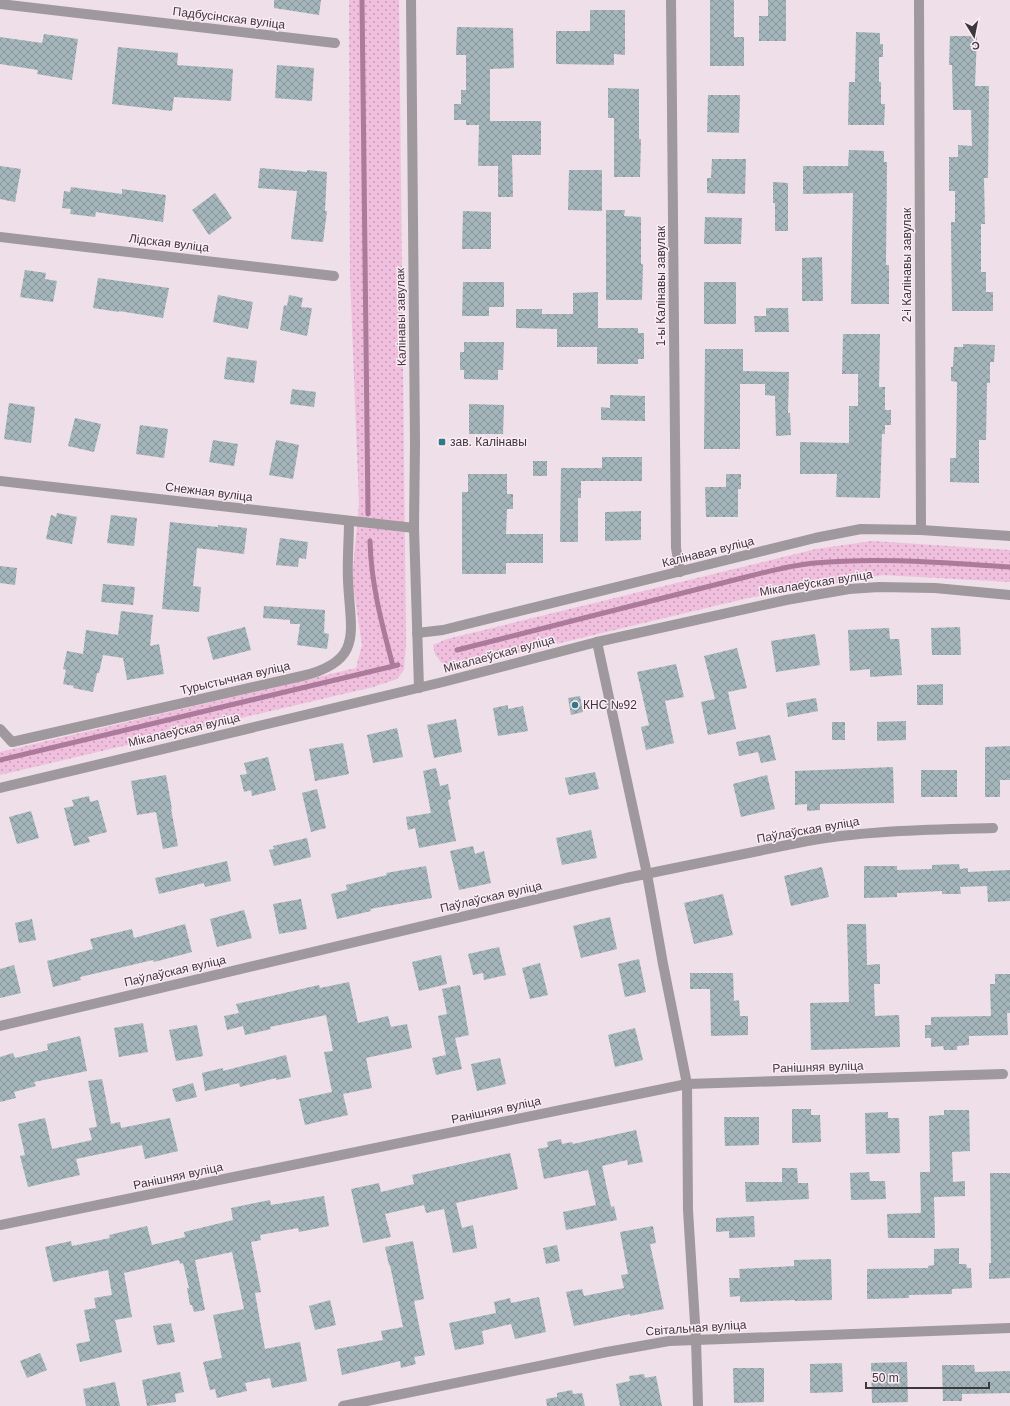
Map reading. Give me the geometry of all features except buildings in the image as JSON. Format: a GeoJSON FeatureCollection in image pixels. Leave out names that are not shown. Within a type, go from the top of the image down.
{"type":"FeatureCollection","features":[{"type":"Feature","properties":{"kind":"street","name":"Калінавы завулак"},"geometry":{"type":"LineString","coordinates":[[411,0],[415,443],[414,528],[419,688]]}},
{"type":"Feature","properties":{"kind":"street","name":"1-ы Калінавы завулак"},"geometry":{"type":"LineString","coordinates":[[671,0],[676,548],[680,572]]}},
{"type":"Feature","properties":{"kind":"street","name":"2-і Калінавы завулак"},"geometry":{"type":"LineString","coordinates":[[919,0],[921,530]]}},
{"type":"Feature","properties":{"kind":"street","name":"Падбусінская вуліца"},"geometry":{"type":"LineString","coordinates":[[0,4],[335,44]]}},
{"type":"Feature","properties":{"kind":"street","name":"Лідская вуліца"},"geometry":{"type":"LineString","coordinates":[[0,237],[334,276]]}},
{"type":"Feature","properties":{"kind":"street","name":"Снежная вуліца"},"geometry":{"type":"LineString","coordinates":[[0,481],[414,528]]}},
{"type":"Feature","properties":{"kind":"street","name":"Турыстычная вуліца"},"geometry":{"type":"LineString","coordinates":[[0,745],[302,676],[323,670],[333,665],[347,650],[352,630],[348,580],[349,521]]}},
{"type":"Feature","properties":{"kind":"street","name":"Калінавая вуліца"},"geometry":{"type":"LineString","coordinates":[[417,634],[443,630],[815,538],[861,529],[921,530],[1010,536]]}},
{"type":"Feature","properties":{"kind":"street","name":"Мікалаеўская вуліца"},"geometry":{"type":"LineString","coordinates":[[0,788],[419,688],[597,642],[754,606],[849,589],[879,587],[927,588],[1010,595]]}},
{"type":"Feature","properties":{"kind":"street"},"geometry":{"type":"LineString","coordinates":[[597,642],[647,874],[662,964],[686,1084],[688,1210],[696,1339],[698,1406]]}},
{"type":"Feature","properties":{"kind":"street"},"geometry":{"type":"LineString","coordinates":[[0,729],[12,742]]}},
{"type":"Feature","properties":{"kind":"street","name":"Паўлаўская вуліца"},"geometry":{"type":"LineString","coordinates":[[0,1026],[647,874],[832,836],[878,832],[992,828]]}},
{"type":"Feature","properties":{"kind":"street","name":"Ранішняя вуліца"},"geometry":{"type":"LineString","coordinates":[[0,1226],[686,1084],[1003,1074]]}},
{"type":"Feature","properties":{"kind":"street","name":"Світальная вуліца"},"geometry":{"type":"LineString","coordinates":[[343,1406],[607,1352],[669,1341],[1010,1328]]}},
{"type":"Feature","properties":{"kind":"shaded area"},"geometry":{"type":"Polygon","coordinates":[[[349,0],[399,0],[406,644],[404,670],[397,679],[373,687],[0,775],[0,752],[356,668],[362,645],[352,578],[359,504],[350,275],[349,0]]]}},
{"type":"Feature","properties":{"kind":"shaded area"},"geometry":{"type":"Polygon","coordinates":[[[872,541],[1010,550],[1010,582],[883,575],[748,598],[447,670],[435,654],[433,645],[447,639],[816,549],[872,541]]]}},
{"type":"Feature","properties":{"kind":"waterway"},"geometry":{"type":"LineString","coordinates":[[362,0],[368,514]]}},
{"type":"Feature","properties":{"kind":"waterway"},"geometry":{"type":"LineString","coordinates":[[370,541],[372,573],[381,620],[393,666]]}},
{"type":"Feature","properties":{"kind":"waterway"},"geometry":{"type":"LineString","coordinates":[[457,650],[780,568],[798,565],[839,561],[888,561],[937,562],[1010,567]]}},
{"type":"Feature","properties":{"kind":"waterway"},"geometry":{"type":"LineString","coordinates":[[0,760],[398,665]]}},
{"type":"Feature","properties":{"kind":"place","name":"зав. Калінавы"},"geometry":{"type":"Point","coordinates":[442,442]}},
{"type":"Feature","properties":{"kind":"place","name":"КНС №92"},"geometry":{"type":"Point","coordinates":[575,705]}}]}
